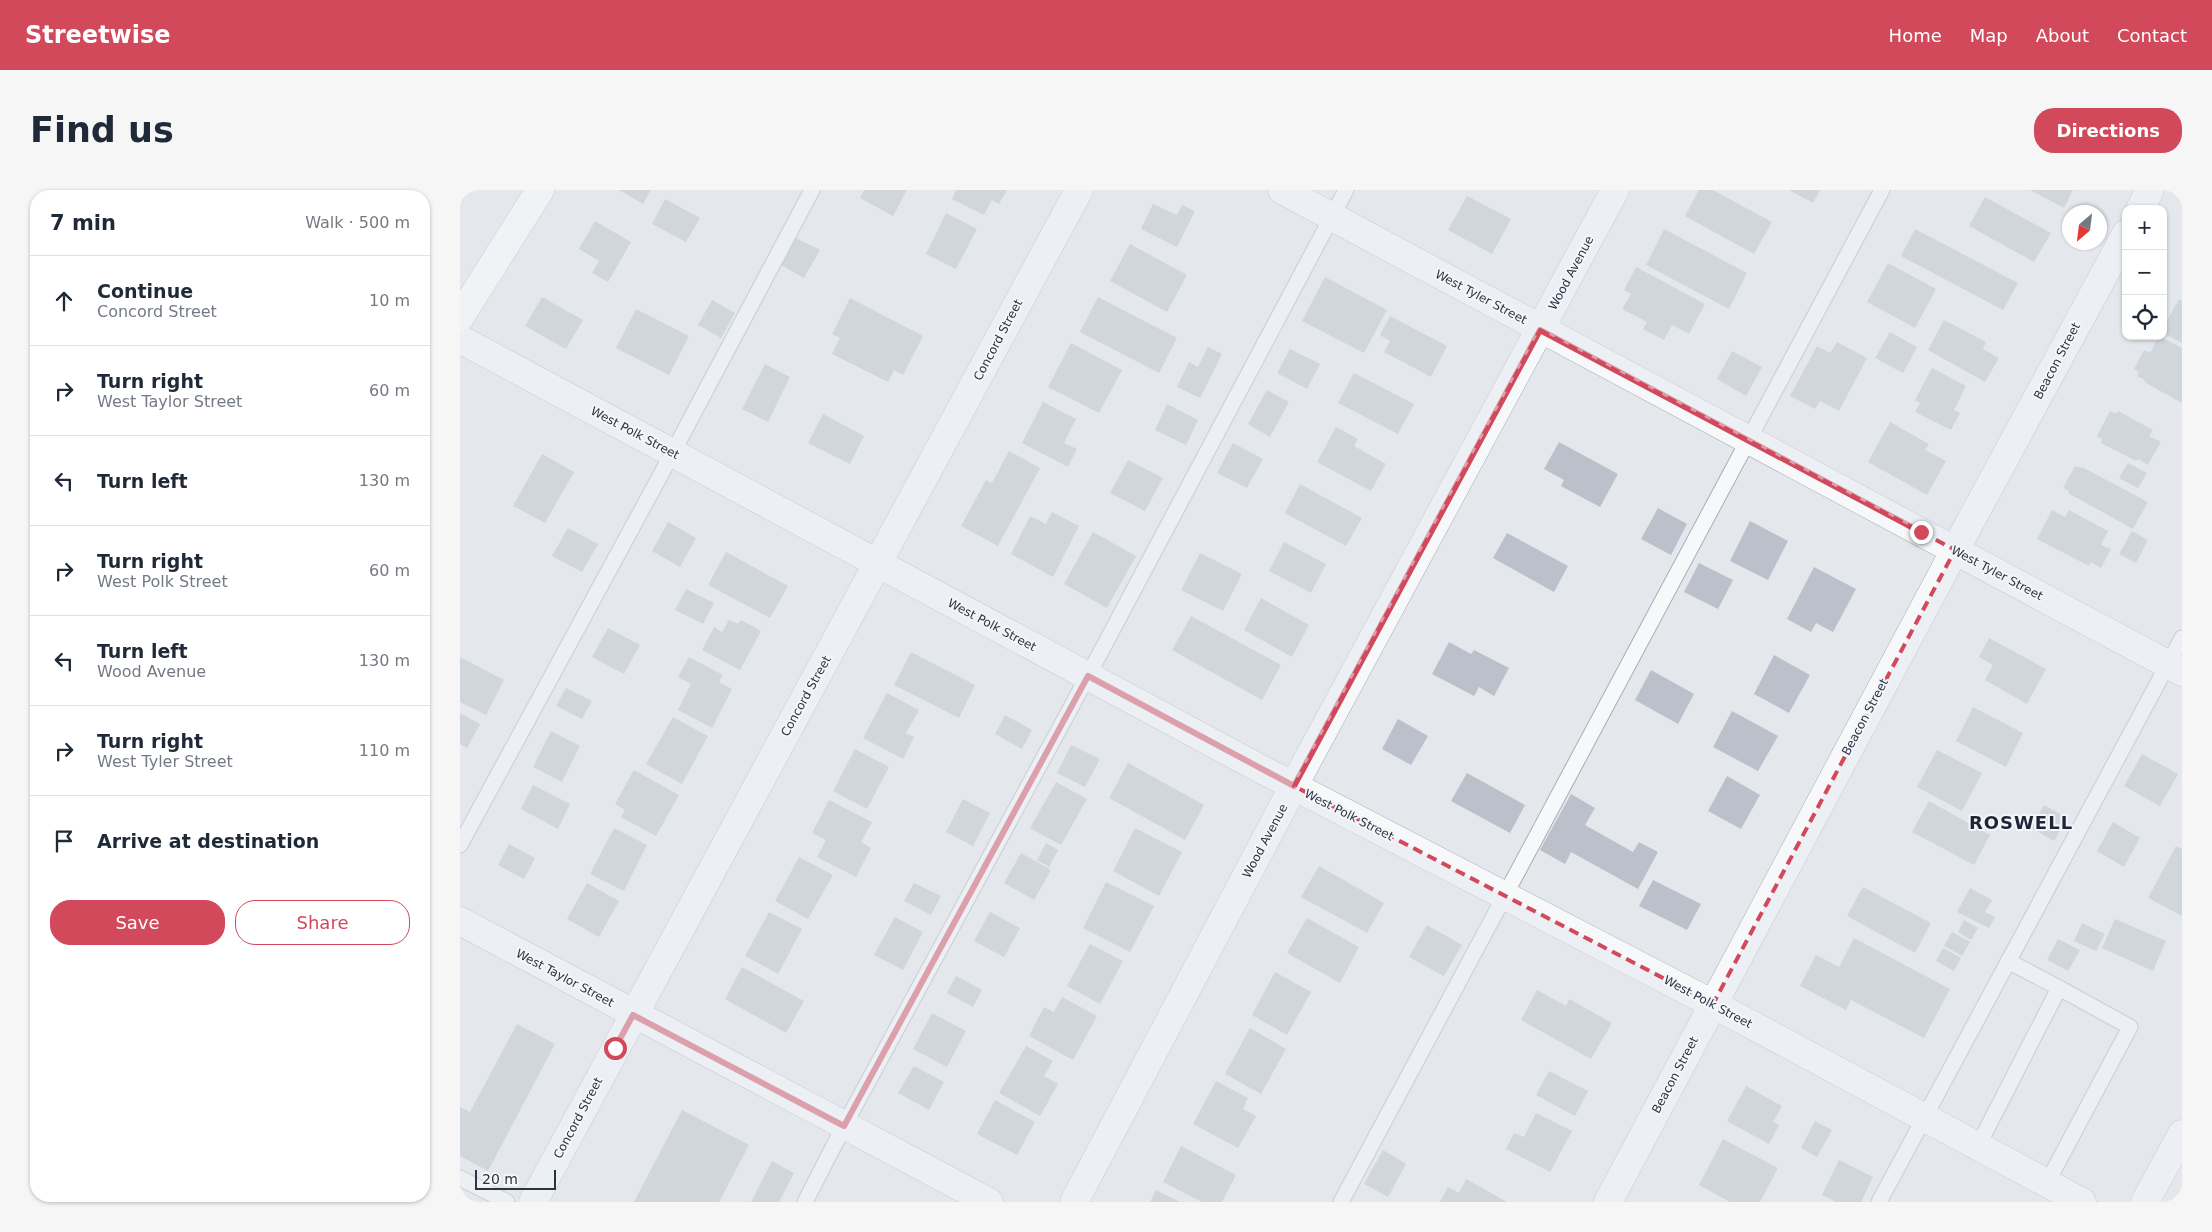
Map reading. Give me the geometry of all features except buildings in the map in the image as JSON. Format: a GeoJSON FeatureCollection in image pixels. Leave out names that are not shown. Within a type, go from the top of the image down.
{"type":"FeatureCollection","features":[{"type":"Feature","properties":{"kind":"main road"},"geometry":{"type":"LineString","coordinates":[[460,317],[540,190]]}},
{"type":"Feature","properties":{"kind":"street","name":"Concord Street"},"geometry":{"type":"LineString","coordinates":[[533,1202],[1079,190]]}},
{"type":"Feature","properties":{"kind":"street","name":"West Tyler Street"},"geometry":{"type":"LineString","coordinates":[[1282,190],[2175,669]]}},
{"type":"Feature","properties":{"kind":"street","name":"Wood Avenue"},"geometry":{"type":"LineString","coordinates":[[1074,1202],[1294,786],[1615,190]]}},
{"type":"Feature","properties":{"kind":"street"},"geometry":{"type":"LineString","coordinates":[[2142,205],[2150,190]]}},
{"type":"Feature","properties":{"kind":"street","name":"Beacon Street"},"geometry":{"type":"LineString","coordinates":[[1608,1202],[1954,550],[2122,241]]}},
{"type":"Feature","properties":{"kind":"street","name":"West Polk Street"},"geometry":{"type":"LineString","coordinates":[[460,339],[1294,786],[1713,1004],[2082,1202]]}},
{"type":"Feature","properties":{"kind":"street","name":"West Taylor Street"},"geometry":{"type":"LineString","coordinates":[[460,922],[989,1202]]}},
{"type":"Feature","properties":{"kind":"street"},"geometry":{"type":"LineString","coordinates":[[2145,1202],[2182,1134]]}},
{"type":"Feature","properties":{"kind":"lane"},"geometry":{"type":"LineString","coordinates":[[460,845],[672,454],[812,190]]}},
{"type":"Feature","properties":{"kind":"lane"},"geometry":{"type":"LineString","coordinates":[[805,1202],[844,1126],[1088,676],[1346,190]]}},
{"type":"Feature","properties":{"kind":"lane"},"geometry":{"type":"LineString","coordinates":[[1341,1202],[1882,190]]}},
{"type":"Feature","properties":{"kind":"lane"},"geometry":{"type":"LineString","coordinates":[[1879,1202],[2008,961],[2175,669],[2182,638]]}},
{"type":"Feature","properties":{"kind":"lane"},"geometry":{"type":"LineString","coordinates":[[2008,961],[2130,1027],[2046,1183]]}},
{"type":"Feature","properties":{"kind":"lane"},"geometry":{"type":"LineString","coordinates":[[1978,1146],[2059,988]]}},
{"type":"Feature","properties":{"kind":"lane"},"geometry":{"type":"LineString","coordinates":[[460,1178],[507,1202]]}},
{"type":"Feature","properties":{"kind":"highlighted area"},"geometry":{"type":"Polygon","coordinates":[[[1540,330],[1955,550],[1713,1004],[1294,786],[1540,330]]]}},
{"type":"Feature","properties":{"kind":"district","name":"ROSWELL"},"geometry":{"type":"Point","coordinates":[2021,822]}},
{"type":"Feature","properties":{"kind":"route"},"geometry":{"type":"LineString","coordinates":[[615,1048],[633,1015],[844,1126],[1088,676],[1294,786],[1540,330],[1921,532]]}}]}
